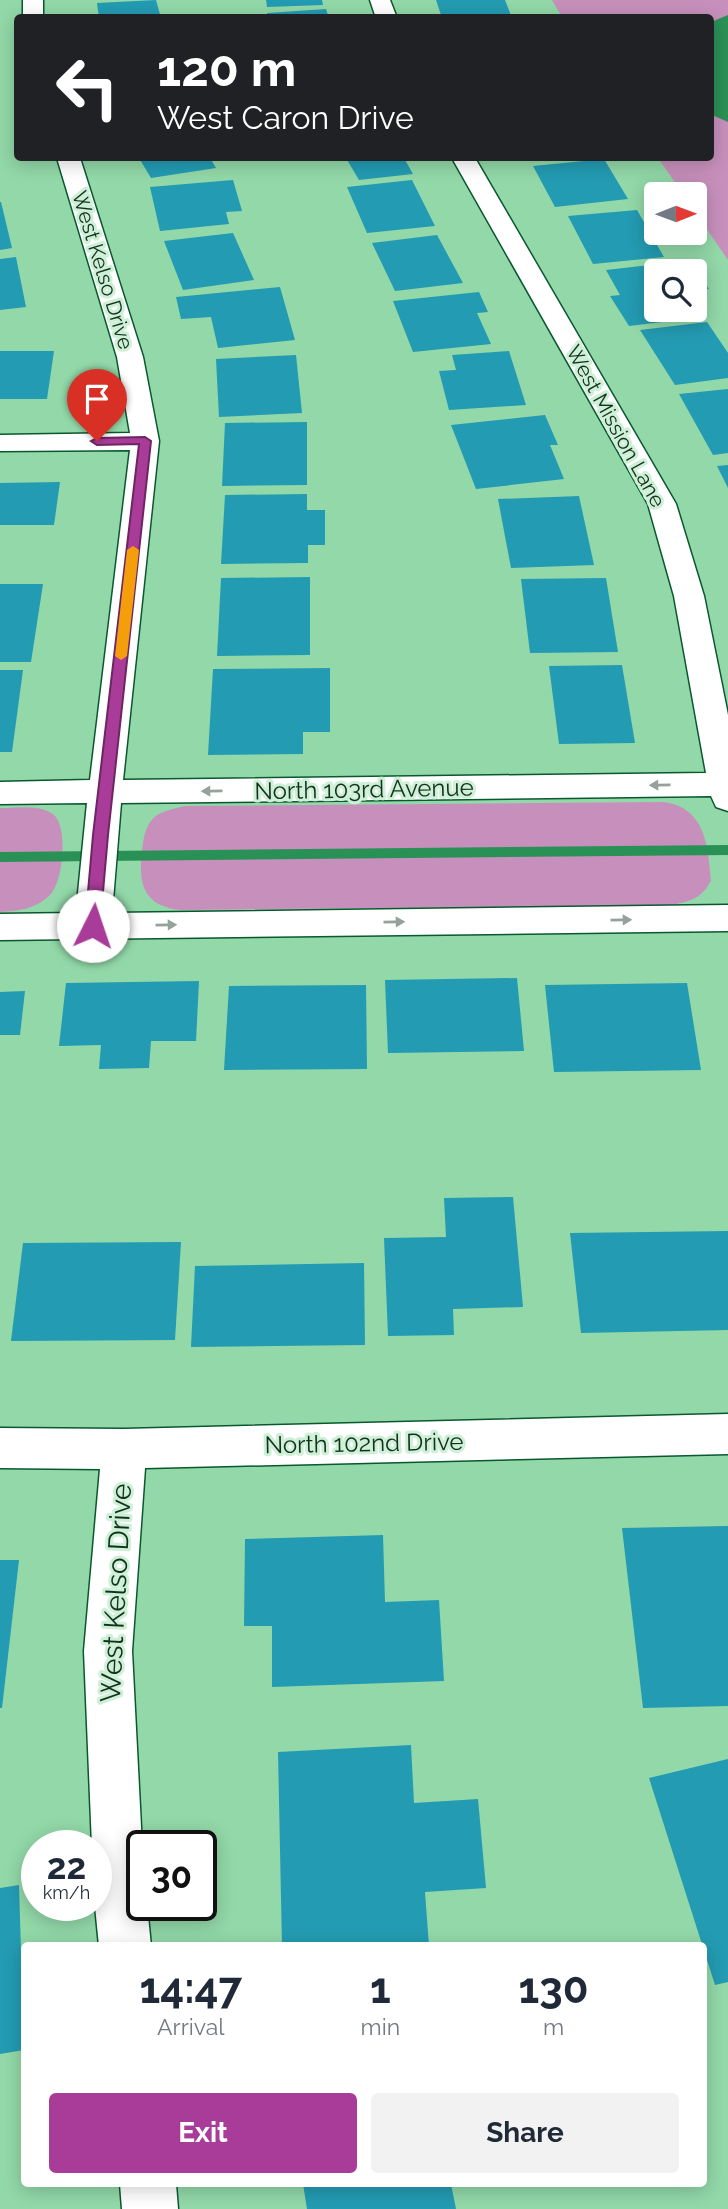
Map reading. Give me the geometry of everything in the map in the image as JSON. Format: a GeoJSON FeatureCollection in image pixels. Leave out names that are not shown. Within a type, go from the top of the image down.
{"type":"FeatureCollection","features":[{"type":"Feature","properties":{"kind":"street","name":"West Kelso Drive"},"geometry":{"type":"LineString","coordinates":[[69,161],[130,358],[145,441],[105,792],[93,926]]}},
{"type":"Feature","properties":{"kind":"street","name":"West Mission Lane"},"geometry":{"type":"LineString","coordinates":[[465,161],[662,504],[689,596],[727,789]]}},
{"type":"Feature","properties":{"kind":"street"},"geometry":{"type":"LineString","coordinates":[[0,443],[145,441]]}},
{"type":"Feature","properties":{"kind":"street","name":"North 103rd Avenue"},"geometry":{"type":"LineString","coordinates":[[0,793],[727,789]]}},
{"type":"Feature","properties":{"kind":"street"},"geometry":{"type":"LineString","coordinates":[[0,927],[728,918]]}},
{"type":"Feature","properties":{"kind":"street","name":"North 102nd Drive"},"geometry":{"type":"LineString","coordinates":[[0,1448],[124,1449],[728,1434]]}},
{"type":"Feature","properties":{"kind":"street","name":"West Kelso Drive"},"geometry":{"type":"LineString","coordinates":[[124,1449],[108,1651],[118,1871],[125,1942]]}},
{"type":"Feature","properties":{"kind":"street"},"geometry":{"type":"LineString","coordinates":[[148,2187],[150,2209]]}},
{"type":"Feature","properties":{"kind":"shaded area"},"geometry":{"type":"Polygon","coordinates":[[[552,0],[728,0],[728,260],[707,229],[707,182],[675,182],[660,161],[714,161],[714,14],[560,14],[552,0]]]}},
{"type":"Feature","properties":{"kind":"shaded area"},"geometry":{"type":"Polygon","coordinates":[[[728,15],[728,122],[714,116],[714,21],[728,15]]]}},
{"type":"Feature","properties":{"kind":"shaded area"},"geometry":{"type":"Polygon","coordinates":[[[663,802],[688,811],[696,820],[706,841],[711,880],[695,898],[671,905],[180,910],[168,908],[151,899],[141,874],[143,840],[149,825],[162,813],[185,806],[663,802]]]}},
{"type":"Feature","properties":{"kind":"shaded area"},"geometry":{"type":"Polygon","coordinates":[[[27,807],[53,814],[58,820],[63,842],[61,867],[55,889],[50,895],[26,908],[0,912],[0,808],[27,807]]]}},
{"type":"Feature","properties":{"kind":"building"},"geometry":{"type":"Polygon","coordinates":[[[156,0],[160,14],[98,14],[97,3],[156,0]]]}},
{"type":"Feature","properties":{"kind":"building"},"geometry":{"type":"Polygon","coordinates":[[[266,0],[322,0],[323,5],[267,7],[266,0]]]}},
{"type":"Feature","properties":{"kind":"building"},"geometry":{"type":"Polygon","coordinates":[[[436,0],[505,0],[510,14],[441,14],[436,0]]]}},
{"type":"Feature","properties":{"kind":"building"},"geometry":{"type":"Polygon","coordinates":[[[326,9],[328,14],[267,14],[326,9]]]}},
{"type":"Feature","properties":{"kind":"building"},"geometry":{"type":"Polygon","coordinates":[[[141,161],[212,161],[216,168],[151,178],[141,161]]]}},
{"type":"Feature","properties":{"kind":"building"},"geometry":{"type":"Polygon","coordinates":[[[348,161],[406,161],[413,174],[359,180],[348,161]]]}},
{"type":"Feature","properties":{"kind":"building"},"geometry":{"type":"Polygon","coordinates":[[[605,161],[628,199],[555,207],[533,166],[605,161]]]}},
{"type":"Feature","properties":{"kind":"building"},"geometry":{"type":"Polygon","coordinates":[[[233,180],[242,211],[226,212],[229,224],[160,231],[150,187],[233,180]]]}},
{"type":"Feature","properties":{"kind":"building"},"geometry":{"type":"Polygon","coordinates":[[[412,180],[435,226],[367,233],[347,187],[412,180]]]}},
{"type":"Feature","properties":{"kind":"building"},"geometry":{"type":"Polygon","coordinates":[[[0,202],[12,248],[0,250],[0,202]]]}},
{"type":"Feature","properties":{"kind":"building"},"geometry":{"type":"Polygon","coordinates":[[[637,210],[644,222],[644,245],[657,245],[664,257],[593,264],[568,216],[637,210]]]}},
{"type":"Feature","properties":{"kind":"building"},"geometry":{"type":"Polygon","coordinates":[[[233,233],[254,280],[183,290],[164,241],[233,233]]]}},
{"type":"Feature","properties":{"kind":"building"},"geometry":{"type":"Polygon","coordinates":[[[437,235],[463,283],[395,291],[372,243],[437,235]]]}},
{"type":"Feature","properties":{"kind":"building"},"geometry":{"type":"Polygon","coordinates":[[[16,257],[26,307],[0,310],[0,259],[16,257]]]}},
{"type":"Feature","properties":{"kind":"building"},"geometry":{"type":"Polygon","coordinates":[[[644,266],[644,322],[662,322],[629,326],[610,296],[620,295],[606,270],[644,266]]]}},
{"type":"Feature","properties":{"kind":"building"},"geometry":{"type":"Polygon","coordinates":[[[280,287],[295,340],[218,348],[211,317],[181,319],[176,297],[280,287]]]}},
{"type":"Feature","properties":{"kind":"building"},"geometry":{"type":"Polygon","coordinates":[[[479,292],[488,312],[477,313],[491,344],[413,352],[393,301],[479,292]]]}},
{"type":"Feature","properties":{"kind":"building"},"geometry":{"type":"Polygon","coordinates":[[[707,322],[728,353],[728,378],[675,385],[640,330],[707,322]]]}},
{"type":"Feature","properties":{"kind":"building"},"geometry":{"type":"Polygon","coordinates":[[[0,351],[54,351],[47,399],[0,399],[0,351]]]}},
{"type":"Feature","properties":{"kind":"building"},"geometry":{"type":"Polygon","coordinates":[[[509,351],[526,405],[449,410],[439,371],[456,370],[452,355],[509,351]]]}},
{"type":"Feature","properties":{"kind":"building"},"geometry":{"type":"Polygon","coordinates":[[[296,355],[302,413],[219,417],[216,359],[296,355]]]}},
{"type":"Feature","properties":{"kind":"building"},"geometry":{"type":"Polygon","coordinates":[[[728,389],[728,453],[713,455],[679,394],[728,389]]]}},
{"type":"Feature","properties":{"kind":"building"},"geometry":{"type":"Polygon","coordinates":[[[545,415],[558,445],[550,445],[564,479],[476,489],[451,425],[545,415]]]}},
{"type":"Feature","properties":{"kind":"building"},"geometry":{"type":"Polygon","coordinates":[[[307,422],[307,485],[222,486],[225,423],[307,422]]]}},
{"type":"Feature","properties":{"kind":"building"},"geometry":{"type":"Polygon","coordinates":[[[728,465],[728,488],[717,466],[728,465]]]}},
{"type":"Feature","properties":{"kind":"building"},"geometry":{"type":"Polygon","coordinates":[[[60,482],[54,525],[0,525],[0,483],[60,482]]]}},
{"type":"Feature","properties":{"kind":"building"},"geometry":{"type":"Polygon","coordinates":[[[307,494],[307,510],[325,510],[325,545],[308,545],[308,563],[221,564],[225,495],[307,494]]]}},
{"type":"Feature","properties":{"kind":"building"},"geometry":{"type":"Polygon","coordinates":[[[579,496],[594,565],[511,568],[498,499],[579,496]]]}},
{"type":"Feature","properties":{"kind":"building"},"geometry":{"type":"Polygon","coordinates":[[[310,577],[310,655],[217,656],[221,578],[310,577]]]}},
{"type":"Feature","properties":{"kind":"building"},"geometry":{"type":"Polygon","coordinates":[[[606,578],[618,652],[530,653],[521,579],[606,578]]]}},
{"type":"Feature","properties":{"kind":"building"},"geometry":{"type":"Polygon","coordinates":[[[0,584],[43,584],[31,662],[0,662],[0,584]]]}},
{"type":"Feature","properties":{"kind":"building"},"geometry":{"type":"Polygon","coordinates":[[[622,665],[635,743],[559,744],[549,666],[622,665]]]}},
{"type":"Feature","properties":{"kind":"building"},"geometry":{"type":"Polygon","coordinates":[[[330,668],[330,732],[303,732],[303,754],[208,755],[213,669],[330,668]]]}},
{"type":"Feature","properties":{"kind":"building"},"geometry":{"type":"Polygon","coordinates":[[[0,670],[23,670],[12,752],[0,752],[0,670]]]}},
{"type":"Feature","properties":{"kind":"building"},"geometry":{"type":"Polygon","coordinates":[[[517,978],[524,1051],[388,1053],[385,980],[517,978]]]}},
{"type":"Feature","properties":{"kind":"building"},"geometry":{"type":"Polygon","coordinates":[[[199,981],[196,1041],[151,1041],[149,1068],[99,1069],[101,1045],[59,1046],[66,983],[199,981]]]}},
{"type":"Feature","properties":{"kind":"building"},"geometry":{"type":"Polygon","coordinates":[[[687,983],[701,1070],[554,1072],[545,985],[687,983]]]}},
{"type":"Feature","properties":{"kind":"building"},"geometry":{"type":"Polygon","coordinates":[[[366,985],[367,1069],[224,1070],[229,986],[366,985]]]}},
{"type":"Feature","properties":{"kind":"building"},"geometry":{"type":"Polygon","coordinates":[[[25,991],[20,1035],[0,1035],[0,992],[25,991]]]}},
{"type":"Feature","properties":{"kind":"building"},"geometry":{"type":"Polygon","coordinates":[[[513,1197],[523,1307],[453,1309],[454,1335],[388,1336],[384,1238],[446,1237],[444,1198],[513,1197]]]}},
{"type":"Feature","properties":{"kind":"building"},"geometry":{"type":"Polygon","coordinates":[[[728,1231],[728,1330],[581,1333],[570,1233],[728,1231]]]}},
{"type":"Feature","properties":{"kind":"building"},"geometry":{"type":"Polygon","coordinates":[[[181,1242],[175,1340],[11,1341],[23,1243],[181,1242]]]}},
{"type":"Feature","properties":{"kind":"building"},"geometry":{"type":"Polygon","coordinates":[[[364,1263],[365,1345],[191,1347],[195,1266],[364,1263]]]}},
{"type":"Feature","properties":{"kind":"building"},"geometry":{"type":"Polygon","coordinates":[[[728,1526],[728,1706],[643,1708],[622,1528],[728,1526]]]}},
{"type":"Feature","properties":{"kind":"building"},"geometry":{"type":"Polygon","coordinates":[[[383,1535],[385,1602],[439,1600],[444,1681],[272,1687],[272,1626],[244,1626],[245,1539],[383,1535]]]}},
{"type":"Feature","properties":{"kind":"building"},"geometry":{"type":"Polygon","coordinates":[[[0,1560],[19,1560],[2,1708],[0,1708],[0,1560]]]}},
{"type":"Feature","properties":{"kind":"building"},"geometry":{"type":"Polygon","coordinates":[[[411,1745],[414,1803],[478,1799],[486,1888],[425,1892],[429,1942],[282,1942],[278,1752],[411,1745]]]}},
{"type":"Feature","properties":{"kind":"building"},"geometry":{"type":"Polygon","coordinates":[[[728,1759],[728,1982],[715,1985],[707,1960],[707,1942],[701,1942],[649,1778],[728,1759]]]}},
{"type":"Feature","properties":{"kind":"building"},"geometry":{"type":"Polygon","coordinates":[[[19,1885],[21,2050],[0,2054],[0,1888],[19,1885]]]}},
{"type":"Feature","properties":{"kind":"building"},"geometry":{"type":"Polygon","coordinates":[[[303,2187],[452,2187],[456,2209],[307,2209],[303,2187]]]}},
{"type":"Feature","properties":{"kind":"waterway"},"geometry":{"type":"LineString","coordinates":[[0,857],[728,850]]}},
{"type":"Feature","properties":{"kind":"slow traffic"},"geometry":{"type":"LineString","coordinates":[[121,656],[133,550]]}},
{"type":"Feature","properties":{"kind":"route"},"geometry":{"type":"LineString","coordinates":[[93,926],[100,835],[145,441],[97,441]]}}]}
